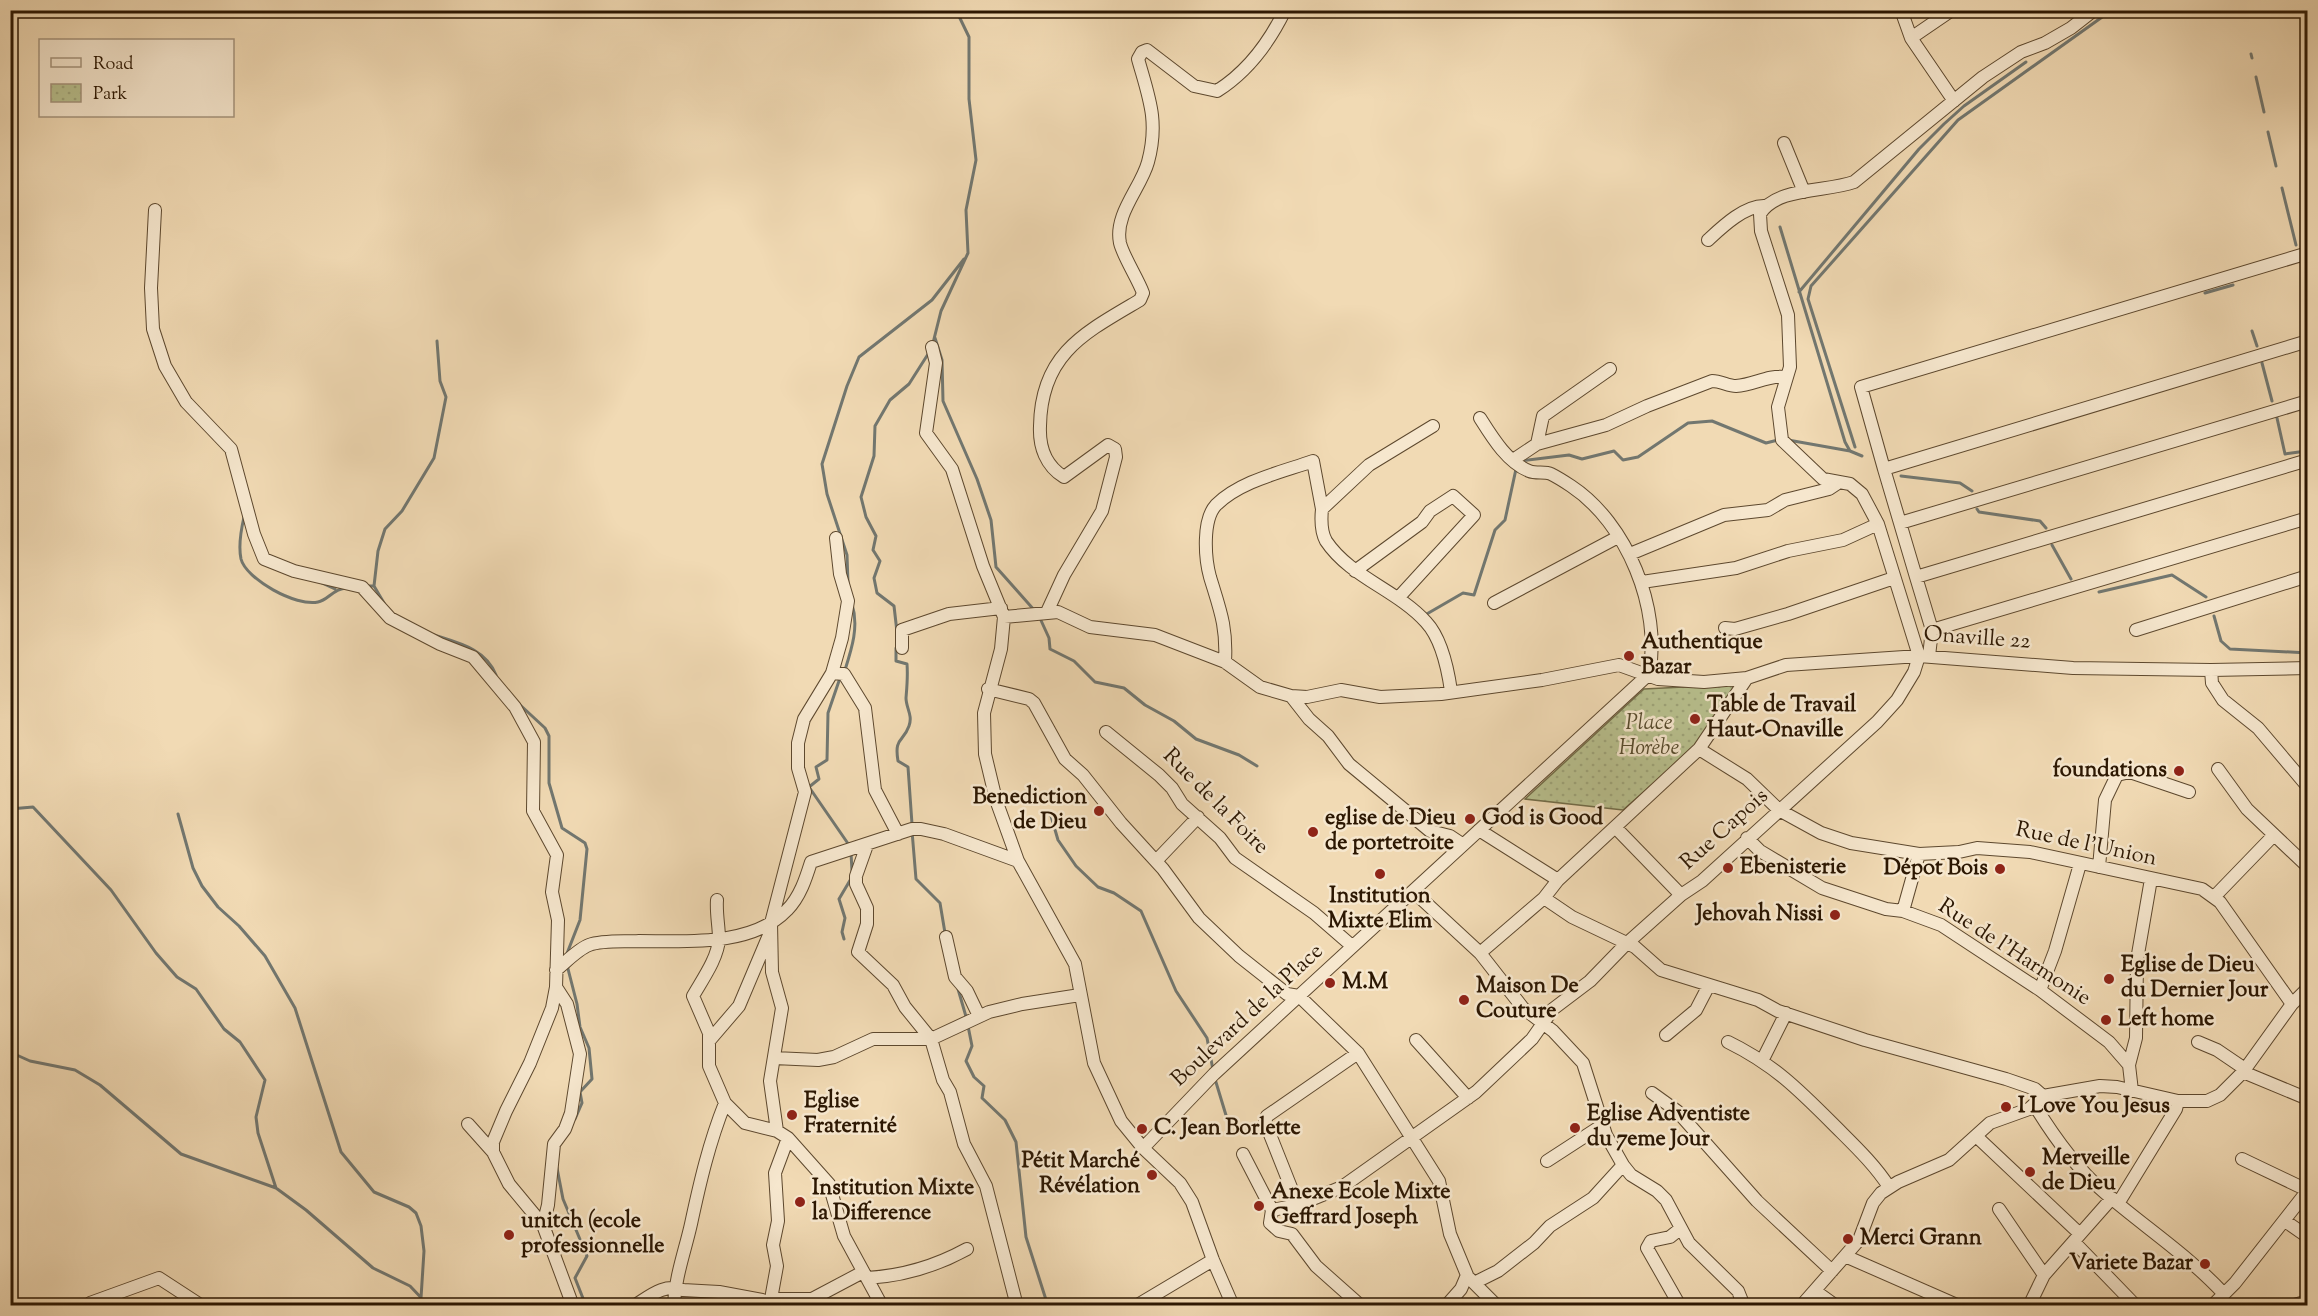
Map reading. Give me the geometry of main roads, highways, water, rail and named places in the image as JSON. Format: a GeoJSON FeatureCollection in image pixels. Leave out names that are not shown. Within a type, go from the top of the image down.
{"type":"FeatureCollection","features":[{"type":"Feature","properties":{"kind":"waterway"},"geometry":{"type":"LineString","coordinates":[[933,343],[941,311],[968,253],[966,210],[976,160],[969,99],[969,37],[956,10]]}},
{"type":"Feature","properties":{"kind":"waterway"},"geometry":{"type":"LineString","coordinates":[[1855,447],[1808,299],[1811,286],[1958,120],[2112,10]]}},
{"type":"Feature","properties":{"kind":"waterway"},"geometry":{"type":"LineString","coordinates":[[2251,54],[2252,58]]}},
{"type":"Feature","properties":{"kind":"waterway"},"geometry":{"type":"LineString","coordinates":[[1799,292],[1919,149],[1964,106],[2026,62]]}},
{"type":"Feature","properties":{"kind":"waterway"},"geometry":{"type":"LineString","coordinates":[[2256,77],[2264,112]]}},
{"type":"Feature","properties":{"kind":"waterway"},"geometry":{"type":"LineString","coordinates":[[2268,132],[2276,166]]}},
{"type":"Feature","properties":{"kind":"waterway"},"geometry":{"type":"LineString","coordinates":[[2282,188],[2296,245]]}},
{"type":"Feature","properties":{"kind":"waterway"},"geometry":{"type":"LineString","coordinates":[[1780,227],[1845,442],[1850,451]]}},
{"type":"Feature","properties":{"kind":"waterway"},"geometry":{"type":"LineString","coordinates":[[848,583],[847,555],[827,494],[822,464],[847,386],[859,357],[932,300],[964,259]]}},
{"type":"Feature","properties":{"kind":"waterway"},"geometry":{"type":"LineString","coordinates":[[2205,293],[2233,285]]}},
{"type":"Feature","properties":{"kind":"waterway"},"geometry":{"type":"LineString","coordinates":[[2252,331],[2257,346]]}},
{"type":"Feature","properties":{"kind":"waterway"},"geometry":{"type":"LineString","coordinates":[[935,338],[942,360],[943,401],[977,479],[991,520],[996,567],[1035,611]]}},
{"type":"Feature","properties":{"kind":"waterway"},"geometry":{"type":"LineString","coordinates":[[374,586],[378,551],[385,529],[402,511],[434,458],[446,397],[440,381],[437,341]]}},
{"type":"Feature","properties":{"kind":"waterway"},"geometry":{"type":"LineString","coordinates":[[897,632],[894,606],[877,593],[874,578],[880,561],[873,550],[876,536],[866,517],[861,497],[874,456],[875,426],[890,400],[909,384],[930,351]]}},
{"type":"Feature","properties":{"kind":"waterway"},"geometry":{"type":"LineString","coordinates":[[2262,363],[2272,401]]}},
{"type":"Feature","properties":{"kind":"waterway"},"geometry":{"type":"LineString","coordinates":[[2277,418],[2285,454],[2299,452]]}},
{"type":"Feature","properties":{"kind":"waterway"},"geometry":{"type":"LineString","coordinates":[[1519,461],[1569,455],[1582,459],[1614,451],[1623,460],[1638,457],[1688,423],[1712,421],[1766,443],[1778,440]]}},
{"type":"Feature","properties":{"kind":"waterway"},"geometry":{"type":"LineString","coordinates":[[1788,440],[1850,451],[1862,456]]}},
{"type":"Feature","properties":{"kind":"waterway"},"geometry":{"type":"LineString","coordinates":[[1425,615],[1463,593],[1474,595],[1495,530],[1505,520],[1516,469]]}},
{"type":"Feature","properties":{"kind":"waterway"},"geometry":{"type":"LineString","coordinates":[[1901,476],[1960,483],[1972,491]]}},
{"type":"Feature","properties":{"kind":"waterway"},"geometry":{"type":"LineString","coordinates":[[1977,509],[1979,512],[2040,521],[2046,528]]}},
{"type":"Feature","properties":{"kind":"waterway"},"geometry":{"type":"LineString","coordinates":[[244,517],[240,543],[241,559],[245,567],[262,583],[285,596],[309,602],[322,601],[338,590],[346,588]]}},
{"type":"Feature","properties":{"kind":"waterway"},"geometry":{"type":"LineString","coordinates":[[2052,545],[2071,579]]}},
{"type":"Feature","properties":{"kind":"waterway"},"geometry":{"type":"LineString","coordinates":[[2099,592],[2172,575],[2206,597]]}},
{"type":"Feature","properties":{"kind":"waterway"},"geometry":{"type":"LineString","coordinates":[[322,583],[335,589]]}},
{"type":"Feature","properties":{"kind":"waterway"},"geometry":{"type":"LineString","coordinates":[[367,586],[374,586],[384,603]]}},
{"type":"Feature","properties":{"kind":"waterway"},"geometry":{"type":"LineString","coordinates":[[845,670],[855,629],[852,604]]}},
{"type":"Feature","properties":{"kind":"waterway"},"geometry":{"type":"LineString","coordinates":[[1039,616],[1049,638],[1050,649],[1074,661],[1095,682],[1124,688],[1145,705],[1174,721],[1196,739],[1239,755],[1257,766]]}},
{"type":"Feature","properties":{"kind":"waterway"},"geometry":{"type":"LineString","coordinates":[[2214,616],[2221,641],[2230,649],[2308,653]]}},
{"type":"Feature","properties":{"kind":"waterway"},"geometry":{"type":"LineString","coordinates":[[434,635],[462,644],[479,653],[486,659],[496,675]]}},
{"type":"Feature","properties":{"kind":"waterway"},"geometry":{"type":"LineString","coordinates":[[896,648],[896,661],[907,664],[906,698],[910,722],[898,744],[897,753],[898,761],[908,767],[912,824]]}},
{"type":"Feature","properties":{"kind":"waterway"},"geometry":{"type":"LineString","coordinates":[[840,678],[828,713],[827,760],[816,767],[819,779],[809,787],[849,845]]}},
{"type":"Feature","properties":{"kind":"waterway"},"geometry":{"type":"LineString","coordinates":[[518,703],[545,728],[549,736],[549,783],[562,828],[585,843],[587,849],[580,920],[566,956]]}},
{"type":"Feature","properties":{"kind":"waterway"},"geometry":{"type":"LineString","coordinates":[[10,809],[33,807],[111,890],[156,953],[177,977],[196,989],[224,1029],[240,1042],[265,1080],[256,1117],[258,1133],[276,1188]]}},
{"type":"Feature","properties":{"kind":"waterway"},"geometry":{"type":"LineString","coordinates":[[178,814],[193,868],[202,886],[218,907],[239,926],[265,956],[295,1008],[341,1152],[374,1192],[409,1207],[416,1213],[421,1226],[424,1251],[421,1298]]}},
{"type":"Feature","properties":{"kind":"waterway"},"geometry":{"type":"LineString","coordinates":[[1051,816],[1058,840],[1076,866],[1098,887],[1114,893],[1141,911],[1176,991],[1207,1038],[1213,1070]]}},
{"type":"Feature","properties":{"kind":"waterway"},"geometry":{"type":"LineString","coordinates":[[912,831],[916,879],[940,903],[945,933]]}},
{"type":"Feature","properties":{"kind":"waterway"},"geometry":{"type":"LineString","coordinates":[[851,853],[852,871]]}},
{"type":"Feature","properties":{"kind":"waterway"},"geometry":{"type":"LineString","coordinates":[[844,939],[842,932],[845,918],[839,899],[852,877]]}},
{"type":"Feature","properties":{"kind":"waterway"},"geometry":{"type":"LineString","coordinates":[[567,965],[580,1027],[589,1048],[592,1079],[580,1092],[582,1103],[575,1119]]}},
{"type":"Feature","properties":{"kind":"waterway"},"geometry":{"type":"LineString","coordinates":[[958,989],[967,1020]]}},
{"type":"Feature","properties":{"kind":"waterway"},"geometry":{"type":"LineString","coordinates":[[968,1026],[972,1046],[966,1061],[974,1077],[984,1086],[982,1098],[1005,1120],[1016,1142],[1026,1237],[1048,1306]]}},
{"type":"Feature","properties":{"kind":"waterway"},"geometry":{"type":"LineString","coordinates":[[10,1052],[30,1061],[75,1070],[100,1085],[181,1154],[276,1188],[306,1210],[373,1268],[410,1286],[429,1306]]}},
{"type":"Feature","properties":{"kind":"waterway"},"geometry":{"type":"LineString","coordinates":[[1215,1079],[1232,1135]]}},
{"type":"Feature","properties":{"kind":"waterway"},"geometry":{"type":"LineString","coordinates":[[557,1168],[563,1199],[587,1256],[575,1278],[586,1306]]}},
{"type":"Feature","properties":{"kind":"place","name":"Authentique Bazar"},"geometry":{"type":"Point","coordinates":[1629,656]}},
{"type":"Feature","properties":{"kind":"place","name":"Table de Travail Haut-Onaville"},"geometry":{"type":"Point","coordinates":[1695,719]}},
{"type":"Feature","properties":{"kind":"place","name":"foundations"},"geometry":{"type":"Point","coordinates":[2179,771]}},
{"type":"Feature","properties":{"kind":"place","name":"Benediction de Dieu"},"geometry":{"type":"Point","coordinates":[1099,811]}},
{"type":"Feature","properties":{"kind":"place","name":"God is Good"},"geometry":{"type":"Point","coordinates":[1470,819]}},
{"type":"Feature","properties":{"kind":"place","name":"eglise de Dieu de portetroite"},"geometry":{"type":"Point","coordinates":[1313,832]}},
{"type":"Feature","properties":{"kind":"place","name":"Ebenisterie"},"geometry":{"type":"Point","coordinates":[1728,868]}},
{"type":"Feature","properties":{"kind":"place","name":"Dépot Bois"},"geometry":{"type":"Point","coordinates":[2000,869]}},
{"type":"Feature","properties":{"kind":"place","name":"Institution Mixte Elim"},"geometry":{"type":"Point","coordinates":[1380,874]}},
{"type":"Feature","properties":{"kind":"place","name":"Jehovah Nissi"},"geometry":{"type":"Point","coordinates":[1835,915]}},
{"type":"Feature","properties":{"kind":"place","name":"Eglise de Dieu du Dernier Jour"},"geometry":{"type":"Point","coordinates":[2109,979]}},
{"type":"Feature","properties":{"kind":"place","name":"M.M"},"geometry":{"type":"Point","coordinates":[1330,983]}},
{"type":"Feature","properties":{"kind":"place","name":"Maison De Couture"},"geometry":{"type":"Point","coordinates":[1464,1000]}},
{"type":"Feature","properties":{"kind":"place","name":"Left home"},"geometry":{"type":"Point","coordinates":[2106,1020]}},
{"type":"Feature","properties":{"kind":"place","name":"I Love You Jesus"},"geometry":{"type":"Point","coordinates":[2006,1107]}},
{"type":"Feature","properties":{"kind":"place","name":"Eglise Fraternité"},"geometry":{"type":"Point","coordinates":[792,1115]}},
{"type":"Feature","properties":{"kind":"place","name":"Eglise Adventiste du 7eme Jour"},"geometry":{"type":"Point","coordinates":[1575,1128]}},
{"type":"Feature","properties":{"kind":"place","name":"C. Jean Borlette"},"geometry":{"type":"Point","coordinates":[1142,1129]}},
{"type":"Feature","properties":{"kind":"place","name":"Merveille de Dieu"},"geometry":{"type":"Point","coordinates":[2030,1172]}},
{"type":"Feature","properties":{"kind":"place","name":"Pétit Marché Révélation"},"geometry":{"type":"Point","coordinates":[1152,1175]}},
{"type":"Feature","properties":{"kind":"place","name":"Institution Mixte la Difference"},"geometry":{"type":"Point","coordinates":[800,1202]}},
{"type":"Feature","properties":{"kind":"place","name":"Anexe Ecole Mixte Geffrard Joseph"},"geometry":{"type":"Point","coordinates":[1259,1206]}},
{"type":"Feature","properties":{"kind":"place","name":"unitch (ecole professionnelle"},"geometry":{"type":"Point","coordinates":[509,1235]}},
{"type":"Feature","properties":{"kind":"place","name":"Merci Grann"},"geometry":{"type":"Point","coordinates":[1848,1239]}},
{"type":"Feature","properties":{"kind":"place","name":"Variete Bazar"},"geometry":{"type":"Point","coordinates":[2205,1264]}},
{"type":"Feature","properties":{"kind":"park label","name":"Place Horèbe"},"geometry":{"type":"Point","coordinates":[1649,736]}}]}
